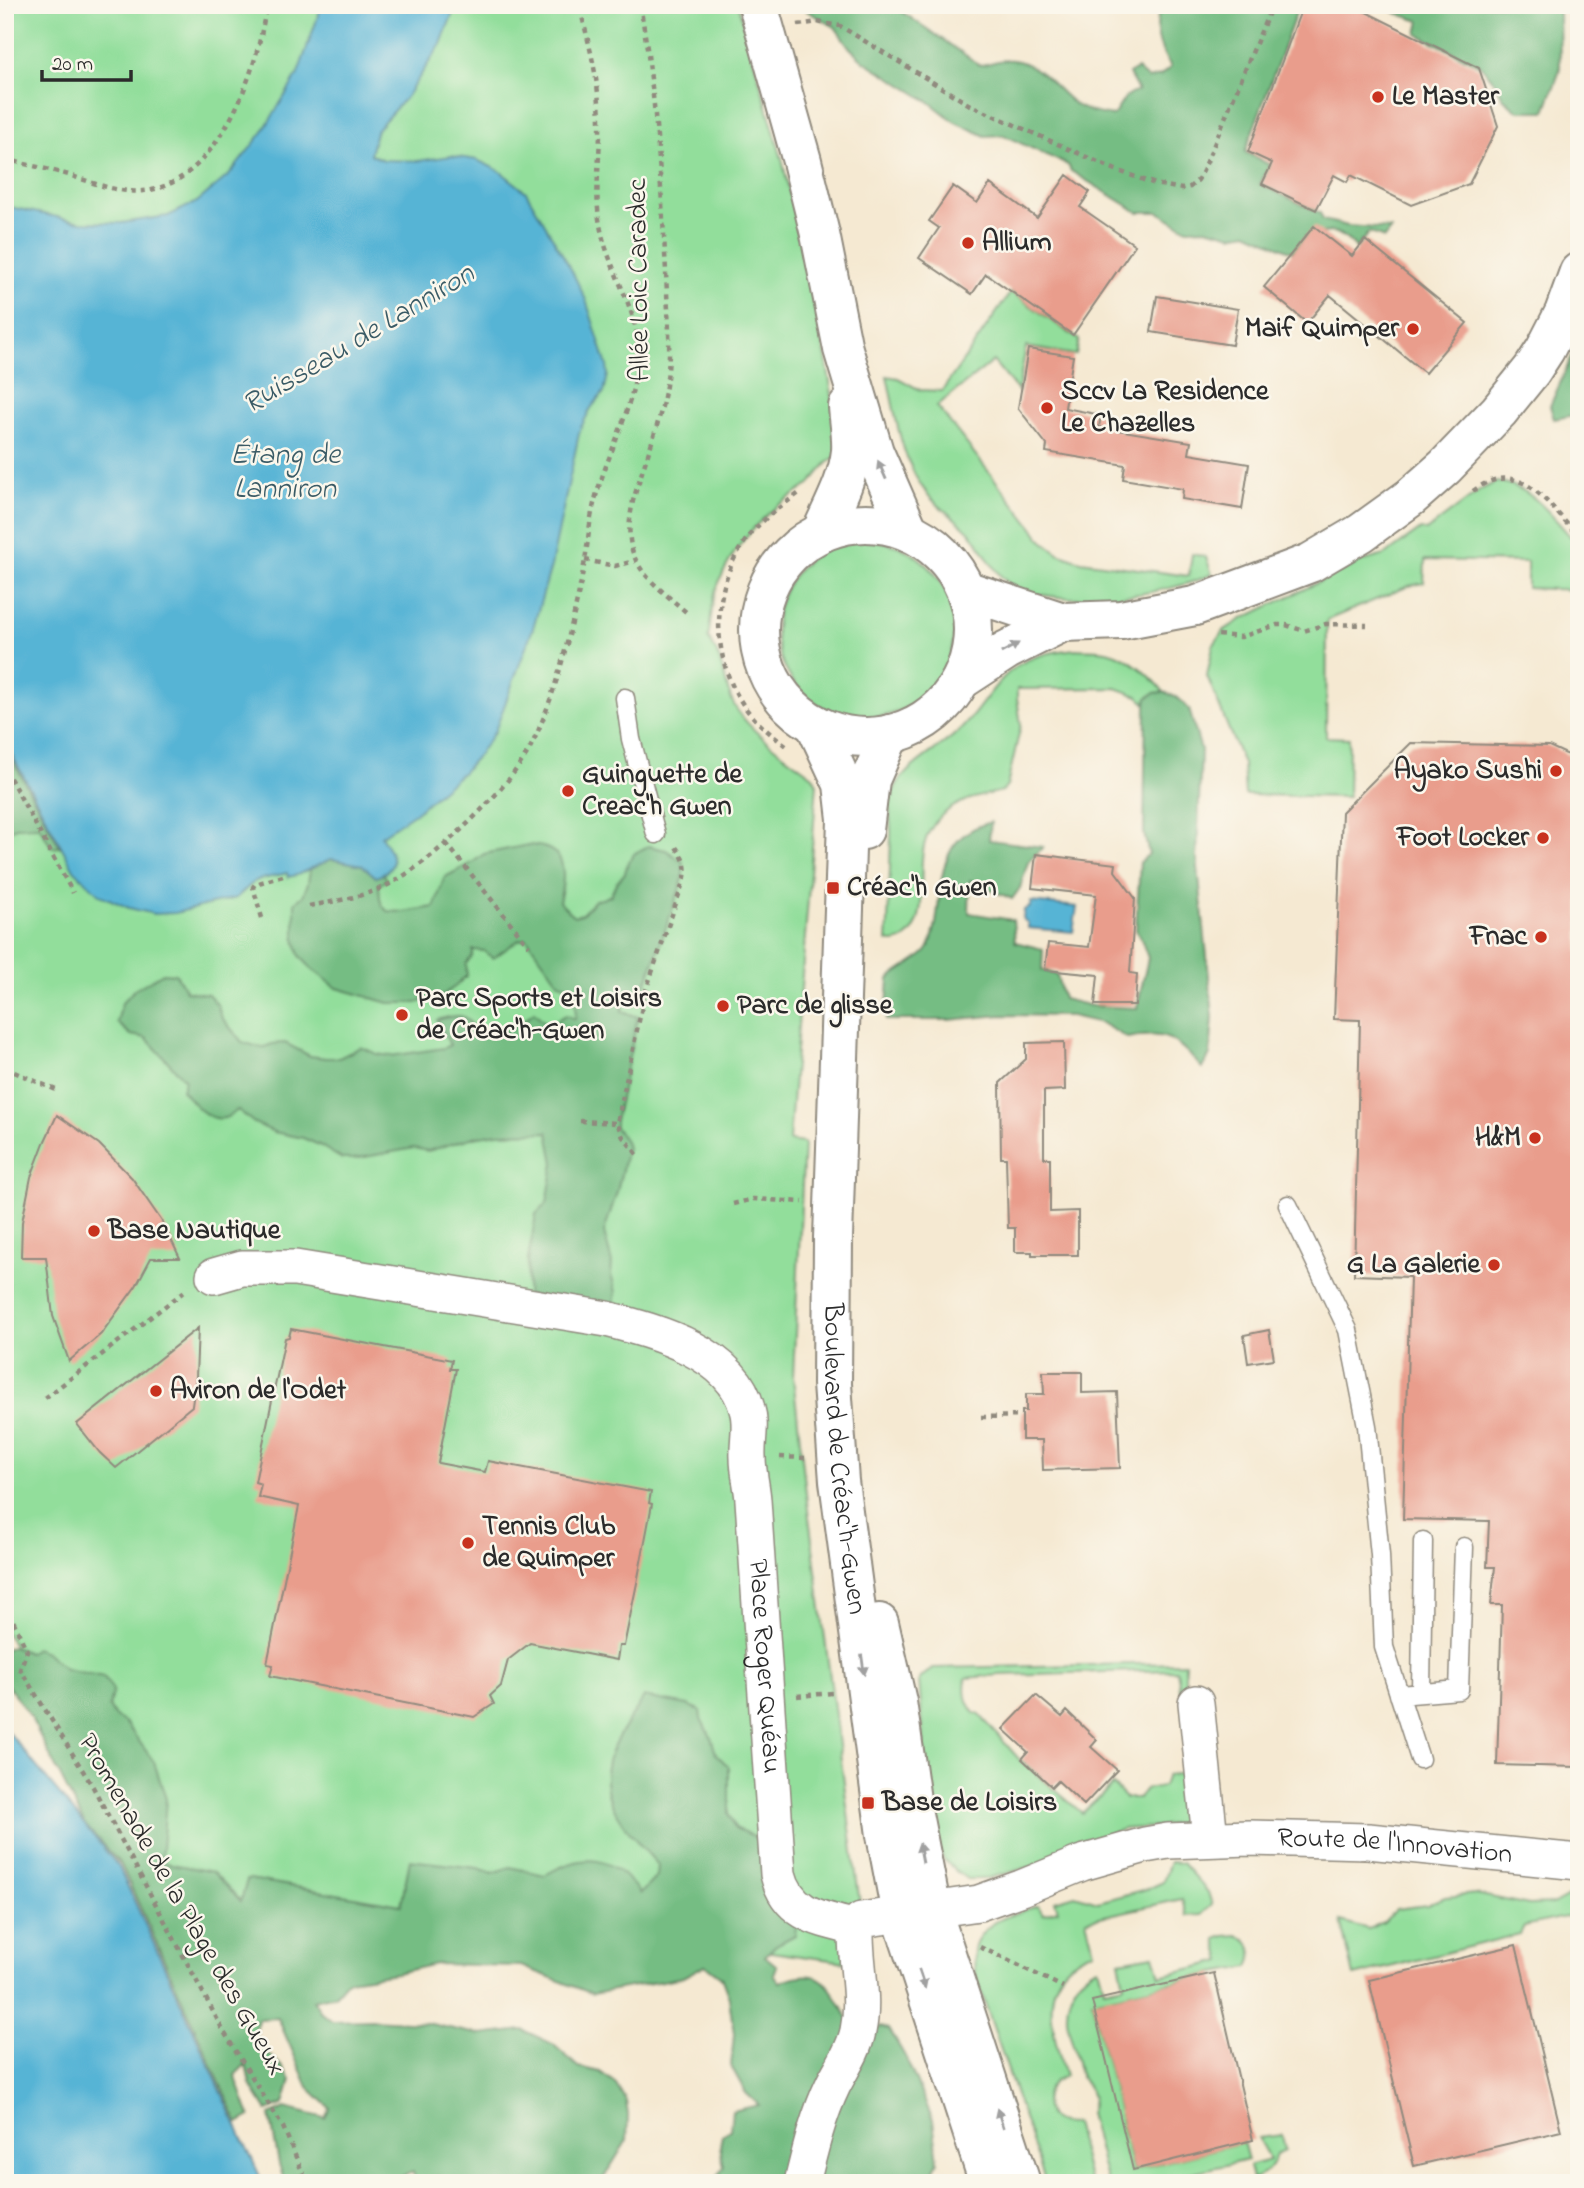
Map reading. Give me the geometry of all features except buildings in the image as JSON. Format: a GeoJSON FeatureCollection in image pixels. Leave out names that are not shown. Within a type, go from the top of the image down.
{"type":"FeatureCollection","features":[{"type":"Feature","properties":{"kind":"street"},"geometry":{"type":"LineString","coordinates":[[758,5],[814,209],[843,349],[874,452],[909,533]]}},
{"type":"Feature","properties":{"kind":"street"},"geometry":{"type":"LineString","coordinates":[[968,591],[1063,622],[1121,620],[1216,599],[1310,563],[1361,533],[1426,485],[1499,411],[1532,370],[1564,313],[1579,272]]}},
{"type":"Feature","properties":{"kind":"street"},"geometry":{"type":"LineString","coordinates":[[821,533],[844,482],[851,450],[843,349]]}},
{"type":"Feature","properties":{"kind":"street"},"geometry":{"type":"LineString","coordinates":[[848,524],[876,524],[909,533],[924,540],[942,555],[957,572],[968,591],[973,635],[961,680],[947,701],[928,717],[908,728],[870,737],[839,734],[805,738],[787,703],[771,681],[760,651],[759,621],[763,599],[772,578],[785,560],[802,544],[821,533],[848,524]]}},
{"type":"Feature","properties":{"kind":"street"},"geometry":{"type":"LineString","coordinates":[[961,680],[1007,650],[1063,622]]}},
{"type":"Feature","properties":{"kind":"street","name":"Boulevard de Créac'h-Gwen"},"geometry":{"type":"LineString","coordinates":[[890,734],[870,780],[864,824],[849,1296],[855,1459],[873,1597],[897,1702],[925,1923],[977,2147],[989,2183]]}},
{"type":"Feature","properties":{"kind":"street","name":"Boulevard de Créac'h-Gwen"},"geometry":{"type":"LineString","coordinates":[[805,738],[844,784],[847,818],[833,1238],[832,1384],[838,1470],[890,1861],[925,1923],[1021,2183]]}},
{"type":"Feature","properties":{"kind":"street","name":"Place Roger Quéau"},"geometry":{"type":"LineString","coordinates":[[214,1276],[242,1268],[295,1268],[607,1319],[691,1346],[734,1382],[747,1406],[750,1426],[747,1456],[753,1500],[774,1833],[781,1886],[793,1904],[803,1911],[823,1920],[857,1928]]}},
{"type":"Feature","properties":{"kind":"street"},"geometry":{"type":"LineString","coordinates":[[1196,1703],[1210,1838]]}},
{"type":"Feature","properties":{"kind":"street","name":"Route de l'Innovation"},"geometry":{"type":"LineString","coordinates":[[857,1928],[860,1922],[868,1918],[925,1923],[1082,1863],[1168,1840],[1210,1838],[1368,1841],[1579,1862]]}},
{"type":"Feature","properties":{"kind":"street"},"geometry":{"type":"LineString","coordinates":[[802,2183],[826,2102],[851,2053],[858,2029],[860,2000],[857,1928]]}},
{"type":"Feature","properties":{"kind":"street"},"geometry":{"type":"LineString","coordinates":[[977,2147],[997,2163],[1004,2183]]}},
{"type":"Feature","properties":{"kind":"lane"},"geometry":{"type":"LineString","coordinates":[[625,698],[631,738],[656,834]]}},
{"type":"Feature","properties":{"kind":"lane"},"geometry":{"type":"LineString","coordinates":[[1287,1205],[1348,1330],[1367,1426],[1380,1555],[1384,1647],[1420,1759]]}},
{"type":"Feature","properties":{"kind":"lane"},"geometry":{"type":"LineString","coordinates":[[1421,1693],[1423,1541]]}},
{"type":"Feature","properties":{"kind":"lane"},"geometry":{"type":"LineString","coordinates":[[1399,1695],[1459,1690],[1464,1547]]}},
{"type":"Feature","properties":{"kind":"path"},"geometry":{"type":"LineString","coordinates":[[5,159],[120,190],[151,190],[172,183],[199,163],[232,116],[261,39],[267,5]]}},
{"type":"Feature","properties":{"kind":"path"},"geometry":{"type":"LineString","coordinates":[[309,906],[373,892],[446,843],[481,811],[530,747],[542,720],[561,660],[585,560],[598,489],[630,400],[636,378],[638,350],[634,322],[614,273],[597,208],[600,145],[598,89],[579,5]]}},
{"type":"Feature","properties":{"kind":"path","name":"Allée Loic Caradec"},"geometry":{"type":"LineString","coordinates":[[635,561],[629,542],[630,515],[659,422],[668,376],[669,347],[661,195],[649,67],[640,5]]}},
{"type":"Feature","properties":{"kind":"path"},"geometry":{"type":"LineString","coordinates":[[792,25],[817,22],[840,26],[970,105],[1116,170],[1155,184],[1182,189],[1190,187],[1203,171],[1272,5]]}},
{"type":"Feature","properties":{"kind":"path"},"geometry":{"type":"LineString","coordinates":[[1469,493],[1492,479],[1502,477],[1523,481],[1579,537]]}},
{"type":"Feature","properties":{"kind":"path"},"geometry":{"type":"LineString","coordinates":[[805,738],[760,725],[738,696],[725,662],[718,616],[726,579],[748,536],[765,519],[807,488]]}},
{"type":"Feature","properties":{"kind":"path"},"geometry":{"type":"LineString","coordinates":[[585,560],[615,566],[635,561],[659,589],[687,612]]}},
{"type":"Feature","properties":{"kind":"path"},"geometry":{"type":"LineString","coordinates":[[1217,635],[1241,637],[1278,625],[1304,631],[1326,624],[1367,625]]}},
{"type":"Feature","properties":{"kind":"path"},"geometry":{"type":"LineString","coordinates":[[5,769],[73,893]]}},
{"type":"Feature","properties":{"kind":"path"},"geometry":{"type":"LineString","coordinates":[[446,843],[529,946]]}},
{"type":"Feature","properties":{"kind":"path"},"geometry":{"type":"LineString","coordinates":[[637,1154],[623,1137],[617,1123],[645,993],[685,877],[684,860],[675,846]]}},
{"type":"Feature","properties":{"kind":"path"},"geometry":{"type":"LineString","coordinates":[[262,918],[253,887],[255,884],[283,876]]}},
{"type":"Feature","properties":{"kind":"path"},"geometry":{"type":"LineString","coordinates":[[5,1068],[57,1090]]}},
{"type":"Feature","properties":{"kind":"path"},"geometry":{"type":"LineString","coordinates":[[580,1121],[617,1123]]}},
{"type":"Feature","properties":{"kind":"path"},"geometry":{"type":"LineString","coordinates":[[733,1204],[753,1199],[808,1203]]}},
{"type":"Feature","properties":{"kind":"path"},"geometry":{"type":"LineString","coordinates":[[45,1398],[187,1289],[214,1276]]}},
{"type":"Feature","properties":{"kind":"path"},"geometry":{"type":"LineString","coordinates":[[981,1417],[1022,1416]]}},
{"type":"Feature","properties":{"kind":"path","name":"Promenade de la Plage des Gueux"},"geometry":{"type":"LineString","coordinates":[[5,1602],[27,1651],[20,1669],[93,1787],[224,2032],[283,2127],[307,2183]]}},
{"type":"Feature","properties":{"kind":"path"},"geometry":{"type":"LineString","coordinates":[[766,1698],[841,1692]]}},
{"type":"Feature","properties":{"kind":"path"},"geometry":{"type":"LineString","coordinates":[[925,1923],[956,1942],[973,1944],[1063,1987]]}},
{"type":"Feature","properties":{"kind":"green space","name":"Parc Sports et Loisirs de Créac'h-Gwen"},"geometry":{"type":"Polygon","coordinates":[[[5,5],[736,5],[739,9],[782,159],[826,358],[839,437],[836,457],[806,487],[765,516],[733,555],[714,595],[708,638],[722,667],[731,698],[745,720],[779,751],[813,776],[817,784],[789,1141],[804,1143],[793,1377],[868,1965],[711,1944],[158,1936],[20,1653],[5,1632],[5,5]]]}},
{"type":"Feature","properties":{"kind":"green space"},"geometry":{"type":"Polygon","coordinates":[[[803,5],[892,5],[980,65],[1005,60],[1023,62],[1040,72],[1076,105],[1113,116],[1126,96],[1138,91],[1129,74],[1137,69],[1148,79],[1160,76],[1171,67],[1158,37],[1157,21],[1162,5],[1299,5],[1245,152],[1270,165],[1260,184],[1320,213],[1323,220],[1348,226],[1391,229],[1384,238],[1369,232],[1356,248],[1333,232],[1306,236],[1292,252],[1247,232],[1232,235],[1206,228],[1187,229],[1158,212],[1138,212],[1071,171],[1068,165],[1003,135],[985,136],[955,122],[928,101],[864,61],[850,48],[835,27],[807,11],[803,5]]]}},
{"type":"Feature","properties":{"kind":"green space"},"geometry":{"type":"Polygon","coordinates":[[[1356,5],[1553,5],[1559,13],[1560,70],[1545,111],[1518,111],[1504,99],[1481,66],[1417,34],[1420,21],[1384,7],[1370,11],[1356,5]]]}},
{"type":"Feature","properties":{"kind":"green space"},"geometry":{"type":"Polygon","coordinates":[[[1011,292],[1079,340],[1076,355],[1026,347],[1018,391],[993,361],[937,406],[1044,542],[1060,554],[1081,561],[1189,576],[1192,554],[1206,557],[1212,574],[1193,582],[1142,594],[1084,598],[1033,593],[1007,582],[973,536],[929,496],[906,454],[887,376],[898,378],[920,390],[942,391],[1011,292]]]}},
{"type":"Feature","properties":{"kind":"green space"},"geometry":{"type":"Polygon","coordinates":[[[1579,340],[1579,403],[1575,415],[1554,419],[1550,406],[1579,340]]]}},
{"type":"Feature","properties":{"kind":"green space"},"geometry":{"type":"Polygon","coordinates":[[[1496,482],[1521,489],[1532,497],[1579,546],[1579,590],[1527,588],[1527,562],[1425,560],[1424,583],[1409,586],[1327,620],[1326,737],[1349,738],[1348,797],[1245,795],[1243,764],[1207,676],[1213,646],[1223,631],[1242,619],[1363,561],[1385,555],[1421,529],[1426,531],[1482,489],[1496,482]]]}},
{"type":"Feature","properties":{"kind":"green space"},"geometry":{"type":"Polygon","coordinates":[[[865,540],[899,546],[928,566],[948,595],[954,629],[948,663],[928,692],[899,712],[865,718],[831,712],[802,692],[782,663],[776,629],[782,595],[802,566],[831,546],[865,540]]]}},
{"type":"Feature","properties":{"kind":"green space"},"geometry":{"type":"Polygon","coordinates":[[[1076,649],[1117,654],[1147,674],[1164,692],[1154,693],[1147,698],[1146,704],[1138,696],[1116,688],[1017,689],[1021,725],[1007,786],[1003,791],[961,802],[936,822],[925,843],[917,923],[905,938],[897,942],[887,941],[890,806],[896,786],[912,767],[963,727],[1011,670],[1040,655],[1076,649]]]}},
{"type":"Feature","properties":{"kind":"green space"},"geometry":{"type":"Polygon","coordinates":[[[1164,692],[1175,696],[1189,709],[1201,750],[1197,857],[1213,1017],[1210,1055],[1202,1068],[1170,1039],[1152,1035],[1127,1038],[1101,1023],[1071,1016],[1002,1015],[948,1020],[886,1020],[889,979],[920,957],[931,944],[946,861],[952,848],[961,837],[991,822],[989,840],[1043,847],[1028,862],[1020,888],[1012,899],[970,880],[969,913],[1013,920],[1015,942],[1043,949],[1042,970],[1057,975],[1063,999],[1092,1006],[1137,1008],[1148,958],[1136,930],[1140,862],[1149,854],[1144,834],[1146,704],[1147,698],[1164,692]]]}},
{"type":"Feature","properties":{"kind":"green space"},"geometry":{"type":"Polygon","coordinates":[[[5,746],[60,847],[52,848],[39,826],[16,827],[5,832],[5,746]]]}},
{"type":"Feature","properties":{"kind":"green space"},"geometry":{"type":"Polygon","coordinates":[[[528,845],[541,846],[557,855],[563,871],[559,902],[574,916],[582,914],[595,900],[611,895],[616,883],[625,873],[628,862],[635,853],[648,846],[666,850],[683,862],[683,879],[643,993],[628,989],[622,1011],[638,1017],[615,1121],[615,1127],[627,1148],[604,1232],[616,1292],[613,1309],[527,1295],[528,1260],[536,1214],[547,1203],[554,1163],[548,1132],[497,1133],[428,1151],[414,1148],[342,1159],[303,1138],[274,1132],[254,1123],[238,1110],[224,1118],[206,1114],[182,1090],[185,1080],[146,1038],[131,1035],[117,1023],[122,1003],[134,990],[163,973],[176,974],[186,991],[208,994],[217,1004],[222,1018],[242,1042],[262,1048],[285,1043],[310,1056],[339,1058],[361,1047],[390,1056],[444,1048],[450,1045],[437,1020],[459,1016],[489,1037],[512,1029],[534,1012],[553,1030],[557,1027],[557,1020],[566,1015],[575,1019],[571,987],[559,983],[527,939],[519,940],[493,958],[484,951],[473,950],[473,955],[466,964],[467,975],[442,996],[416,1003],[389,1003],[337,988],[300,956],[295,939],[295,902],[303,896],[310,869],[331,859],[362,865],[376,877],[384,874],[387,880],[379,885],[382,905],[387,911],[403,912],[434,907],[445,877],[484,854],[528,845]]]}},
{"type":"Feature","properties":{"kind":"green space"},"geometry":{"type":"Polygon","coordinates":[[[13,1646],[28,1653],[35,1648],[46,1652],[65,1669],[104,1677],[113,1690],[109,1706],[115,1717],[125,1722],[154,1762],[166,1799],[161,1862],[213,1872],[241,1901],[247,1880],[250,1879],[401,1905],[410,1860],[478,1868],[493,1873],[510,1867],[545,1875],[573,1862],[597,1861],[619,1871],[640,1894],[657,1876],[658,1865],[614,1810],[606,1779],[608,1762],[618,1737],[644,1697],[688,1705],[700,1710],[701,1719],[711,1737],[716,1754],[729,1767],[729,1814],[735,1828],[763,1840],[797,1919],[795,1935],[776,1945],[765,1956],[777,1966],[774,1974],[780,1982],[807,1975],[817,1977],[831,1989],[850,2021],[889,2029],[906,2058],[933,2120],[938,2161],[927,2183],[713,2183],[724,2167],[720,2147],[722,2135],[730,2130],[732,2111],[759,2105],[746,2093],[731,2066],[734,2034],[729,1998],[721,1977],[705,1965],[683,1977],[593,1994],[521,1966],[436,1964],[348,1980],[335,1995],[313,2000],[321,2012],[332,2021],[427,2023],[481,2035],[523,2030],[553,2044],[578,2067],[600,2072],[616,2084],[626,2101],[628,2115],[627,2140],[603,2179],[585,2183],[444,2183],[438,2176],[435,2183],[416,2183],[413,2172],[384,2183],[285,2183],[270,2115],[285,2108],[325,2118],[330,2108],[308,2087],[278,2018],[258,2019],[256,2034],[259,2044],[291,2080],[284,2104],[267,2111],[250,2084],[246,2064],[235,2075],[250,2116],[238,2123],[121,1865],[85,1825],[30,1716],[5,1682],[5,1649],[13,1646]]]}},
{"type":"Feature","properties":{"kind":"green space"},"geometry":{"type":"Polygon","coordinates":[[[1185,1663],[1185,1689],[1180,1690],[1177,1670],[966,1678],[966,1697],[974,1713],[980,1715],[1019,1759],[1082,1813],[1113,1785],[1126,1798],[1138,1798],[1146,1789],[1163,1786],[1167,1775],[1189,1773],[1194,1813],[1178,1823],[1124,1829],[1099,1837],[1078,1854],[985,1879],[968,1879],[944,1860],[938,1848],[925,1756],[919,1680],[932,1668],[1185,1663]]]}},
{"type":"Feature","properties":{"kind":"green space"},"geometry":{"type":"Polygon","coordinates":[[[1170,1862],[1182,1863],[1208,1892],[1212,1905],[1201,1915],[1187,1916],[1182,1899],[1086,1920],[1094,1951],[1075,1961],[1062,1973],[1055,1988],[1052,2021],[1065,2076],[1055,2081],[1049,2089],[1046,2106],[1055,2120],[1075,2123],[1090,2183],[1046,2183],[975,1973],[974,1954],[977,1941],[982,1933],[999,1920],[1038,1906],[1043,1914],[1058,1910],[1055,1901],[1075,1895],[1098,1902],[1150,1888],[1163,1882],[1170,1862]]]}},
{"type":"Feature","properties":{"kind":"green space"},"geometry":{"type":"Polygon","coordinates":[[[1579,1890],[1579,1914],[1524,1926],[1520,1934],[1354,1976],[1341,1921],[1368,1929],[1384,1922],[1396,1909],[1427,1905],[1445,1897],[1476,1894],[1529,1905],[1554,1904],[1579,1890]]]}},
{"type":"Feature","properties":{"kind":"green space"},"geometry":{"type":"Polygon","coordinates":[[[1237,1935],[1251,1948],[1249,1967],[1092,2001],[1133,2170],[1243,2142],[1248,2160],[1145,2183],[1107,2183],[1089,2113],[1093,2102],[1092,2094],[1082,2079],[1067,2023],[1069,1999],[1075,1986],[1085,1974],[1098,1967],[1104,1989],[1124,1985],[1119,1961],[1154,1955],[1160,1976],[1222,1961],[1216,1939],[1237,1935]]]}},
{"type":"Feature","properties":{"kind":"green space"},"geometry":{"type":"Polygon","coordinates":[[[1282,2135],[1285,2150],[1276,2154],[1270,2167],[1252,2180],[1249,2166],[1269,2160],[1258,2138],[1282,2135]]]}},
{"type":"Feature","properties":{"kind":"water","name":"Étang de Lanniron"},"geometry":{"type":"Polygon","coordinates":[[[322,5],[456,5],[441,44],[407,96],[377,129],[370,154],[383,160],[418,161],[451,156],[477,160],[500,171],[526,192],[586,300],[608,375],[604,392],[591,408],[580,429],[551,566],[533,628],[495,731],[463,772],[415,813],[381,836],[393,860],[390,869],[376,877],[362,865],[331,859],[297,875],[288,877],[287,873],[255,881],[236,898],[175,913],[154,914],[129,908],[100,895],[74,870],[5,742],[5,206],[81,222],[121,223],[168,216],[197,202],[230,174],[262,133],[297,76],[322,5]]]}},
{"type":"Feature","properties":{"kind":"water"},"geometry":{"type":"Polygon","coordinates":[[[1031,902],[1077,907],[1073,932],[1028,928],[1028,923],[1023,919],[1024,910],[1030,907],[1031,902]]]}},
{"type":"Feature","properties":{"kind":"water"},"geometry":{"type":"Polygon","coordinates":[[[5,1728],[119,1867],[263,2183],[5,2183],[5,1728]]]}},
{"type":"Feature","properties":{"kind":"place","name":"Le Master"},"geometry":{"type":"Point","coordinates":[1378,97]}},
{"type":"Feature","properties":{"kind":"place","name":"Allium"},"geometry":{"type":"Point","coordinates":[968,243]}},
{"type":"Feature","properties":{"kind":"place","name":"Maif Quimper"},"geometry":{"type":"Point","coordinates":[1413,329]}},
{"type":"Feature","properties":{"kind":"place","name":"Sccv La Residence Le Chazelles"},"geometry":{"type":"Point","coordinates":[1047,408]}},
{"type":"Feature","properties":{"kind":"place","name":"Ayako Sushi"},"geometry":{"type":"Point","coordinates":[1556,771]}},
{"type":"Feature","properties":{"kind":"place","name":"Guinguette de Creac'h Gwen"},"geometry":{"type":"Point","coordinates":[568,791]}},
{"type":"Feature","properties":{"kind":"place","name":"Foot Locker"},"geometry":{"type":"Point","coordinates":[1543,838]}},
{"type":"Feature","properties":{"kind":"place","name":"Créac'h Gwen"},"geometry":{"type":"Point","coordinates":[833,888]}},
{"type":"Feature","properties":{"kind":"place","name":"Fnac"},"geometry":{"type":"Point","coordinates":[1541,937]}},
{"type":"Feature","properties":{"kind":"place","name":"Parc de glisse"},"geometry":{"type":"Point","coordinates":[723,1006]}},
{"type":"Feature","properties":{"kind":"place","name":"Parc Sports et Loisirs de Créac'h-Gwen"},"geometry":{"type":"Point","coordinates":[402,1015]}},
{"type":"Feature","properties":{"kind":"place","name":"H&M"},"geometry":{"type":"Point","coordinates":[1535,1138]}},
{"type":"Feature","properties":{"kind":"place","name":"Base Nautique"},"geometry":{"type":"Point","coordinates":[94,1231]}},
{"type":"Feature","properties":{"kind":"place","name":"G La Galerie"},"geometry":{"type":"Point","coordinates":[1494,1265]}},
{"type":"Feature","properties":{"kind":"place","name":"Aviron de l'Odet"},"geometry":{"type":"Point","coordinates":[156,1391]}},
{"type":"Feature","properties":{"kind":"place","name":"Tennis Club de Quimper"},"geometry":{"type":"Point","coordinates":[468,1543]}},
{"type":"Feature","properties":{"kind":"place","name":"Base de Loisirs"},"geometry":{"type":"Point","coordinates":[868,1803]}},
{"type":"Feature","properties":{"kind":"water label","name":"Ruisseau de Lanniron"},"geometry":{"type":"Point","coordinates":[359,340]}}]}
